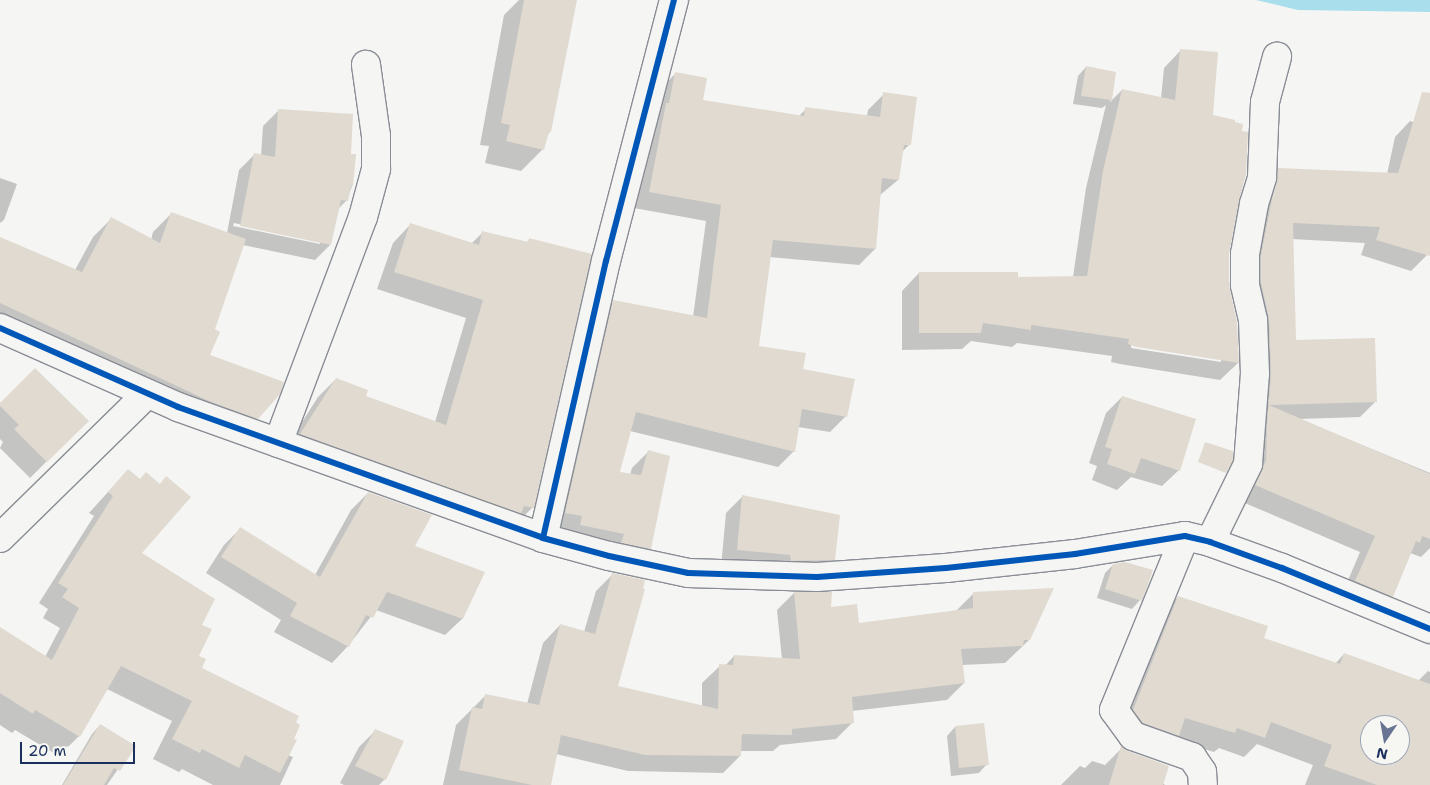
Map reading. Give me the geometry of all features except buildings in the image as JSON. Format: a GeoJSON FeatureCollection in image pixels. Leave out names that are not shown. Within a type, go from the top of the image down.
{"type":"FeatureCollection","features":[{"type":"Feature","properties":{"kind":"street"},"geometry":{"type":"LineString","coordinates":[[543,538],[606,261],[674,0]]}},
{"type":"Feature","properties":{"kind":"street"},"geometry":{"type":"LineString","coordinates":[[1203,785],[1202,772],[1192,757],[1133,736],[1114,710],[1197,539],[1248,464],[1255,374],[1253,320],[1245,285],[1245,254],[1254,204],[1262,177],[1265,102],[1278,57]]}},
{"type":"Feature","properties":{"kind":"street"},"geometry":{"type":"LineString","coordinates":[[278,443],[363,217],[376,169],[376,136],[366,65]]}},
{"type":"Feature","properties":{"kind":"street"},"geometry":{"type":"LineString","coordinates":[[0,328],[147,394],[543,538],[609,556],[688,573],[817,577],[946,568],[1197,539],[1282,568],[1430,629]]}},
{"type":"Feature","properties":{"kind":"street"},"geometry":{"type":"LineString","coordinates":[[0,538],[147,394]]}},
{"type":"Feature","properties":{"kind":"water"},"geometry":{"type":"Polygon","coordinates":[[[1256,0],[1430,0],[1430,12],[1298,10],[1256,0]]]}},
{"type":"Feature","properties":{"kind":"cycle path"},"geometry":{"type":"LineString","coordinates":[[543,538],[606,261],[674,0]]}},
{"type":"Feature","properties":{"kind":"cycle path"},"geometry":{"type":"LineString","coordinates":[[0,328],[178,407],[543,538],[609,556],[688,573],[817,577],[946,568],[1075,554],[1185,536],[1210,542],[1282,568],[1430,629]]}}]}
